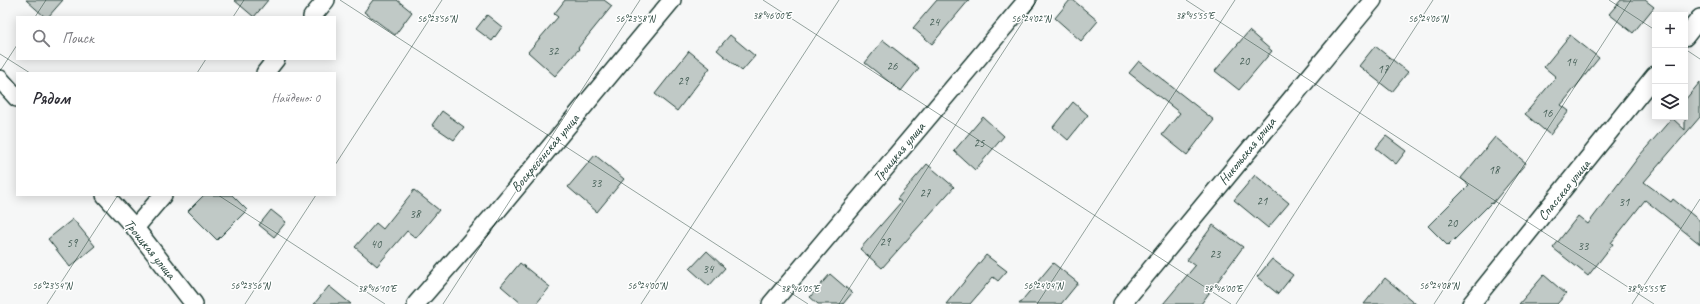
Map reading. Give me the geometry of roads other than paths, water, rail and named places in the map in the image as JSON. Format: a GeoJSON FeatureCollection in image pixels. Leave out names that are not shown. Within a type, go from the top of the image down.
{"type":"FeatureCollection","features":[{"type":"Feature","properties":{"kind":"street"},"geometry":{"type":"LineString","coordinates":[[313,16],[326,0]]}},
{"type":"Feature","properties":{"kind":"street","name":"Воскресенская улица"},"geometry":{"type":"LineString","coordinates":[[416,304],[497,212],[672,0]]}},
{"type":"Feature","properties":{"kind":"street","name":"Троицкая улица"},"geometry":{"type":"LineString","coordinates":[[771,304],[1027,0]]}},
{"type":"Feature","properties":{"kind":"street","name":"Никольская улица"},"geometry":{"type":"LineString","coordinates":[[1122,304],[1373,0]]}},
{"type":"Feature","properties":{"kind":"street"},"geometry":{"type":"LineString","coordinates":[[1688,33],[1700,18]]}},
{"type":"Feature","properties":{"kind":"street"},"geometry":{"type":"LineString","coordinates":[[266,72],[275,60]]}},
{"type":"Feature","properties":{"kind":"street"},"geometry":{"type":"LineString","coordinates":[[0,79],[16,97]]}},
{"type":"Feature","properties":{"kind":"street","name":"Спасская улица"},"geometry":{"type":"LineString","coordinates":[[1471,304],[1652,79]]}},
{"type":"Feature","properties":{"kind":"street","name":"Троицкая улица"},"geometry":{"type":"LineString","coordinates":[[106,196],[135,228],[194,304]]}},
{"type":"Feature","properties":{"kind":"street"},"geometry":{"type":"LineString","coordinates":[[135,228],[162,196]]}}]}
